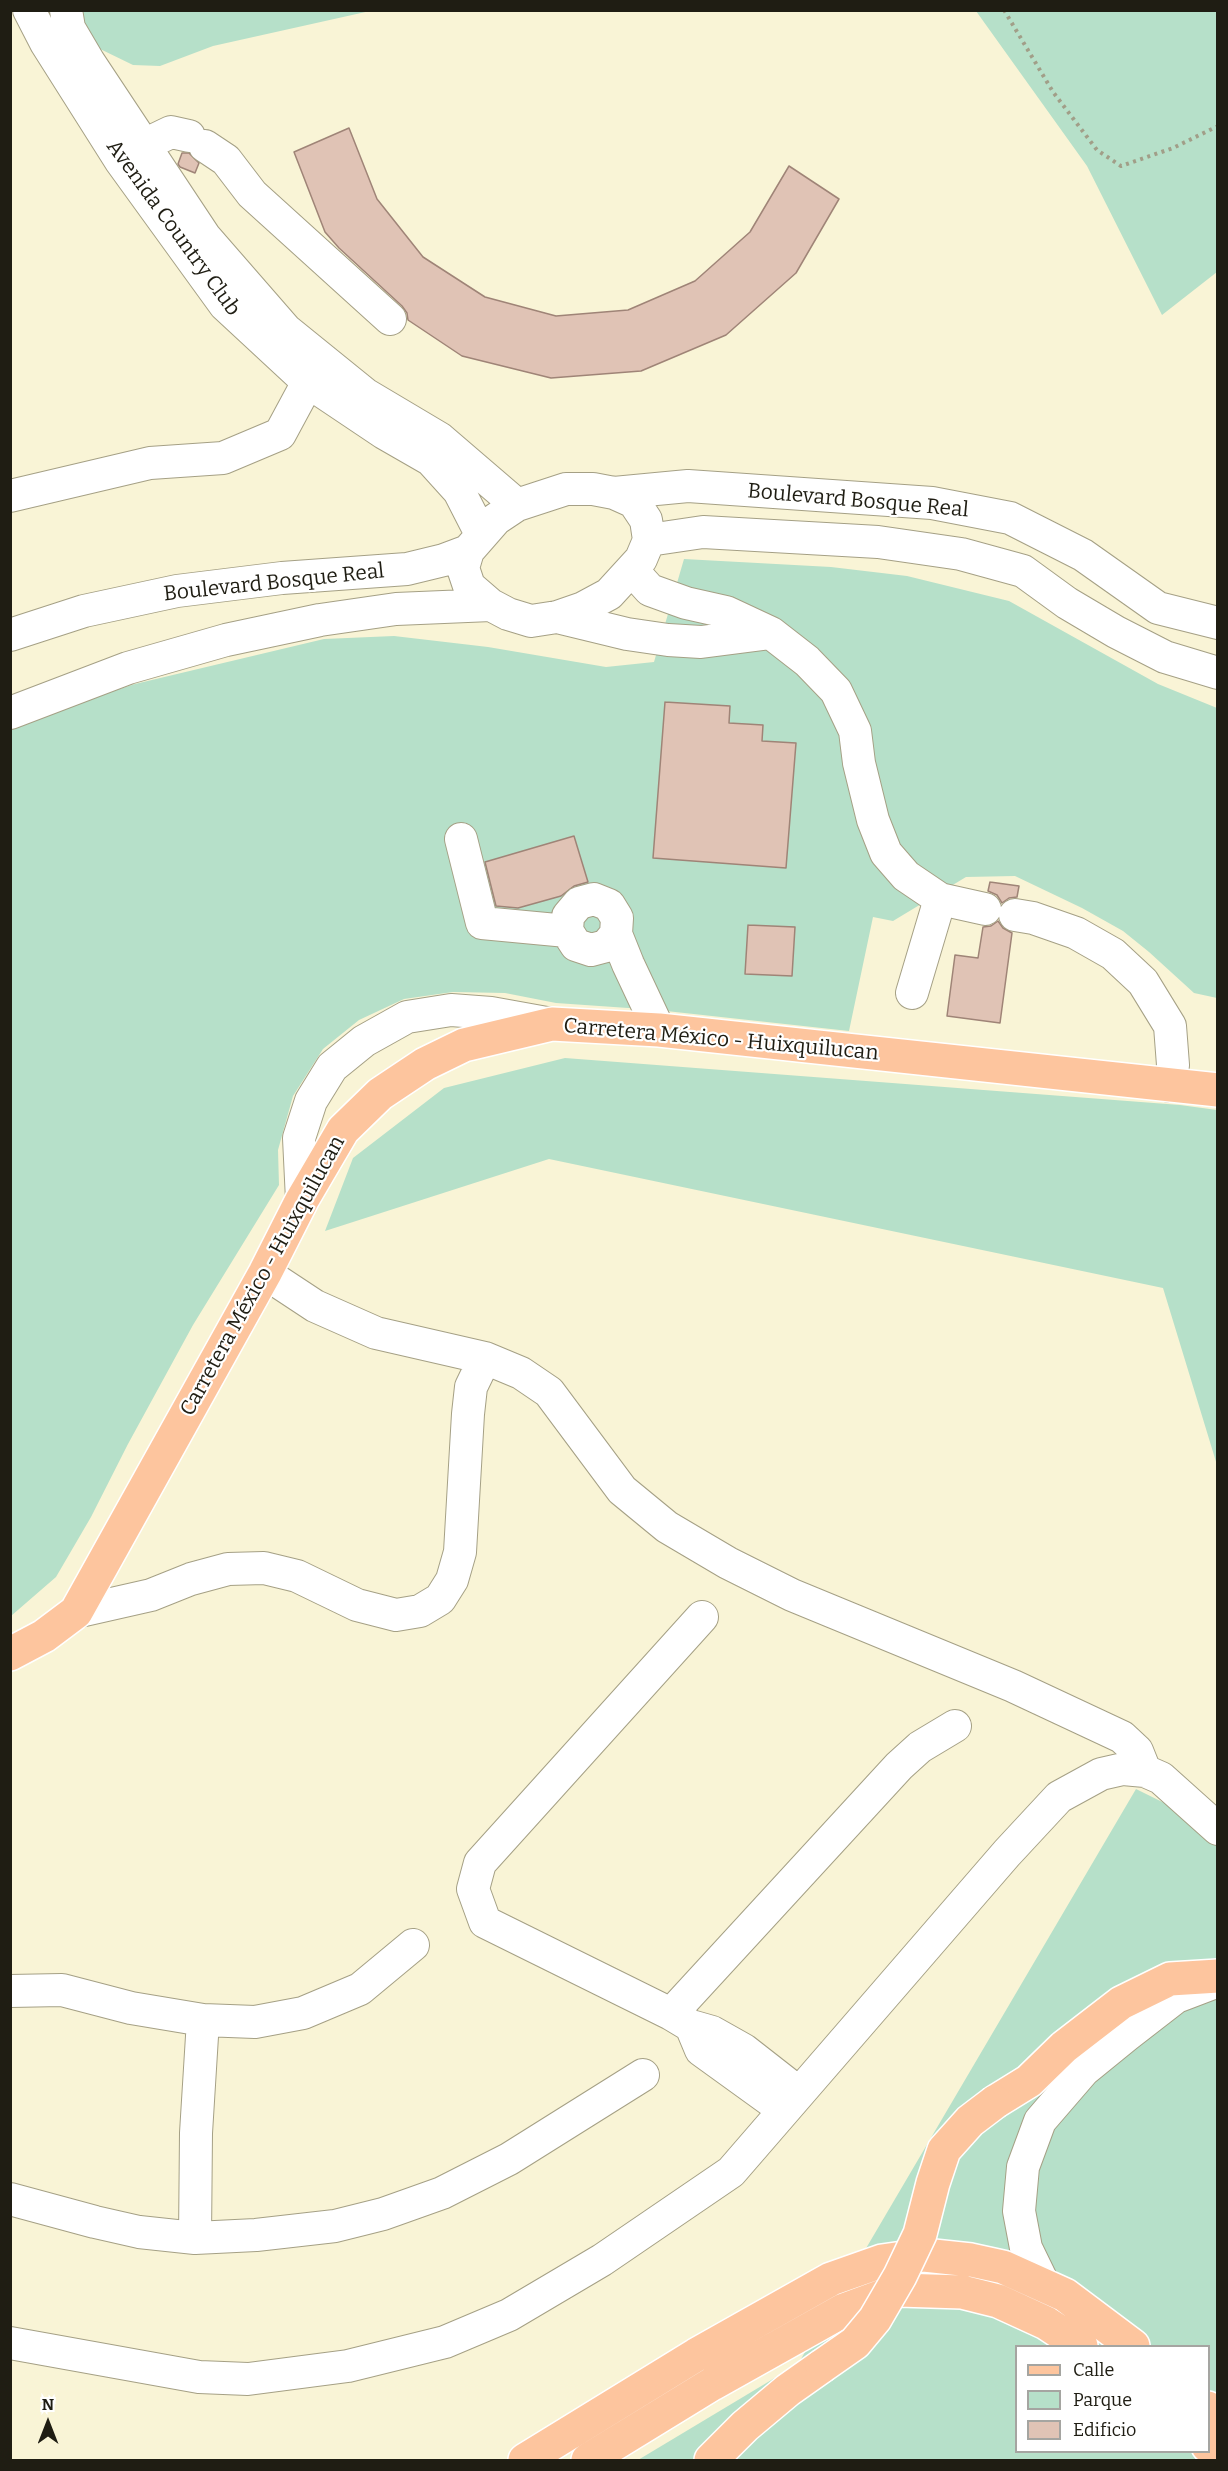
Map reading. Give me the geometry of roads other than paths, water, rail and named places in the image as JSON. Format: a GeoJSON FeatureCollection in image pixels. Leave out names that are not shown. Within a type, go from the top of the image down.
{"type":"FeatureCollection","features":[{"type":"Feature","properties":{"kind":"main road","name":"Carretera México - Huixquilucan"},"geometry":{"type":"LineString","coordinates":[[10,1654],[44,1636],[76,1612],[265,1273],[302,1200],[344,1130],[380,1094],[424,1064],[464,1045],[552,1024],[659,1030],[1218,1090]]}},
{"type":"Feature","properties":{"kind":"main road"},"geometry":{"type":"LineString","coordinates":[[711,2460],[745,2426],[779,2397],[855,2343],[876,2319],[920,2234],[944,2150],[970,2121],[1029,2081],[1064,2047],[1121,2003],[1170,1980],[1218,1976]]}},
{"type":"Feature","properties":{"kind":"main road"},"geometry":{"type":"LineString","coordinates":[[525,2460],[696,2355],[831,2279],[882,2261],[924,2255],[971,2260],[1003,2267],[1043,2283],[1065,2295],[1132,2345]]}},
{"type":"Feature","properties":{"kind":"main road"},"geometry":{"type":"LineString","coordinates":[[588,2460],[712,2384],[843,2310],[900,2290],[962,2292],[998,2301],[1046,2323],[1078,2344]]}},
{"type":"Feature","properties":{"kind":"street","name":"Avenida Country Club"},"geometry":{"type":"LineString","coordinates":[[30,10],[46,43],[120,160],[225,305],[308,382],[384,433],[431,460],[459,491],[475,542]]}},
{"type":"Feature","properties":{"kind":"street","name":"Avenida Country Club"},"geometry":{"type":"LineString","coordinates":[[66,10],[69,28],[206,237],[286,330],[365,394],[440,438],[517,505]]}},
{"type":"Feature","properties":{"kind":"street"},"geometry":{"type":"LineString","coordinates":[[144,145],[171,132],[197,141],[226,160],[252,194],[390,319]]}},
{"type":"Feature","properties":{"kind":"street"},"geometry":{"type":"LineString","coordinates":[[10,496],[150,463],[223,458],[279,434],[308,382]]}},
{"type":"Feature","properties":{"kind":"street","name":"Boulevard Bosque Real"},"geometry":{"type":"LineString","coordinates":[[614,493],[688,486],[932,503],[1010,518],[1083,555],[1158,608],[1218,623]]}},
{"type":"Feature","properties":{"kind":"street"},"geometry":{"type":"LineString","coordinates":[[566,489],[593,489],[614,493],[634,502],[646,520],[649,540],[641,559],[609,594],[583,608],[557,617],[531,621],[508,614],[491,605],[469,586],[463,568],[475,542],[496,519],[517,505],[566,489]]}},
{"type":"Feature","properties":{"kind":"street","name":"Boulevard Bosque Real"},"geometry":{"type":"LineString","coordinates":[[649,540],[703,532],[878,542],[961,554],[1023,572],[1067,603],[1116,632],[1166,657],[1218,673]]}},
{"type":"Feature","properties":{"kind":"street","name":"Boulevard Bosque Real"},"geometry":{"type":"LineString","coordinates":[[10,635],[84,611],[177,591],[282,578],[408,569],[444,560],[475,542]]}},
{"type":"Feature","properties":{"kind":"street"},"geometry":{"type":"LineString","coordinates":[[632,570],[650,590],[686,603],[726,612],[771,633],[807,661],[836,691],[855,731],[873,820],[886,853],[906,876],[940,899],[1033,918],[1076,933],[1113,954],[1143,982],[1170,1026],[1173,1065],[1170,1086]]}},
{"type":"Feature","properties":{"kind":"street","name":"Boulevard Bosque Real"},"geometry":{"type":"LineString","coordinates":[[10,713],[128,668],[226,640],[320,620],[396,609],[491,605]]}},
{"type":"Feature","properties":{"kind":"street"},"geometry":{"type":"LineString","coordinates":[[557,617],[627,634],[668,640],[701,642],[771,633]]}},
{"type":"Feature","properties":{"kind":"street"},"geometry":{"type":"LineString","coordinates":[[461,839],[482,923],[567,931]]}},
{"type":"Feature","properties":{"kind":"street"},"geometry":{"type":"LineString","coordinates":[[616,934],[606,946],[591,950],[576,945],[567,931],[568,916],[579,903],[594,899],[609,905],[617,918],[616,934],[659,1030]]}},
{"type":"Feature","properties":{"kind":"street"},"geometry":{"type":"LineString","coordinates":[[912,993],[940,899]]}},
{"type":"Feature","properties":{"kind":"street"},"geometry":{"type":"LineString","coordinates":[[302,1200],[299,1138],[311,1101],[332,1067],[364,1041],[408,1017],[451,1010],[491,1013],[552,1024]]}},
{"type":"Feature","properties":{"kind":"street"},"geometry":{"type":"LineString","coordinates":[[265,1273],[315,1306],[376,1333],[485,1358],[521,1373],[549,1392],[622,1490],[667,1527],[728,1563],[792,1595],[1013,1686],[1122,1737],[1137,1751],[1145,1771]]}},
{"type":"Feature","properties":{"kind":"street"},"geometry":{"type":"LineString","coordinates":[[76,1612],[151,1595],[191,1579],[228,1569],[264,1568],[297,1576],[357,1605],[396,1615],[420,1611],[440,1599],[452,1580],[460,1552],[471,1387],[485,1358]]}},
{"type":"Feature","properties":{"kind":"street"},"geometry":{"type":"LineString","coordinates":[[702,1617],[480,1863],[473,1889],[485,1922],[681,2020],[712,2032],[744,2050],[792,2102]]}},
{"type":"Feature","properties":{"kind":"street"},"geometry":{"type":"LineString","coordinates":[[681,2020],[900,1766],[920,1747],[956,1726]]}},
{"type":"Feature","properties":{"kind":"street"},"geometry":{"type":"LineString","coordinates":[[10,2343],[199,2377],[248,2379],[348,2366],[445,2342],[509,2315],[602,2260],[731,2172],[1007,1853],[1059,1797],[1101,1774],[1123,1769],[1145,1771],[1161,1778],[1218,1829]]}},
{"type":"Feature","properties":{"kind":"street"},"geometry":{"type":"LineString","coordinates":[[10,1991],[62,1990],[131,2008],[203,2020],[255,2022],[303,2013],[360,1989],[413,1945]]}},
{"type":"Feature","properties":{"kind":"street"},"geometry":{"type":"LineString","coordinates":[[1043,2283],[1026,2248],[1019,2211],[1023,2167],[1040,2121],[1084,2070],[1126,2035],[1176,1997],[1218,1981]]}},
{"type":"Feature","properties":{"kind":"street"},"geometry":{"type":"LineString","coordinates":[[195,2238],[196,2133],[203,2020]]}},
{"type":"Feature","properties":{"kind":"street"},"geometry":{"type":"LineString","coordinates":[[10,2199],[139,2232],[195,2238],[256,2235],[335,2226],[383,2214],[442,2193],[509,2159],[643,2075]]}}]}
